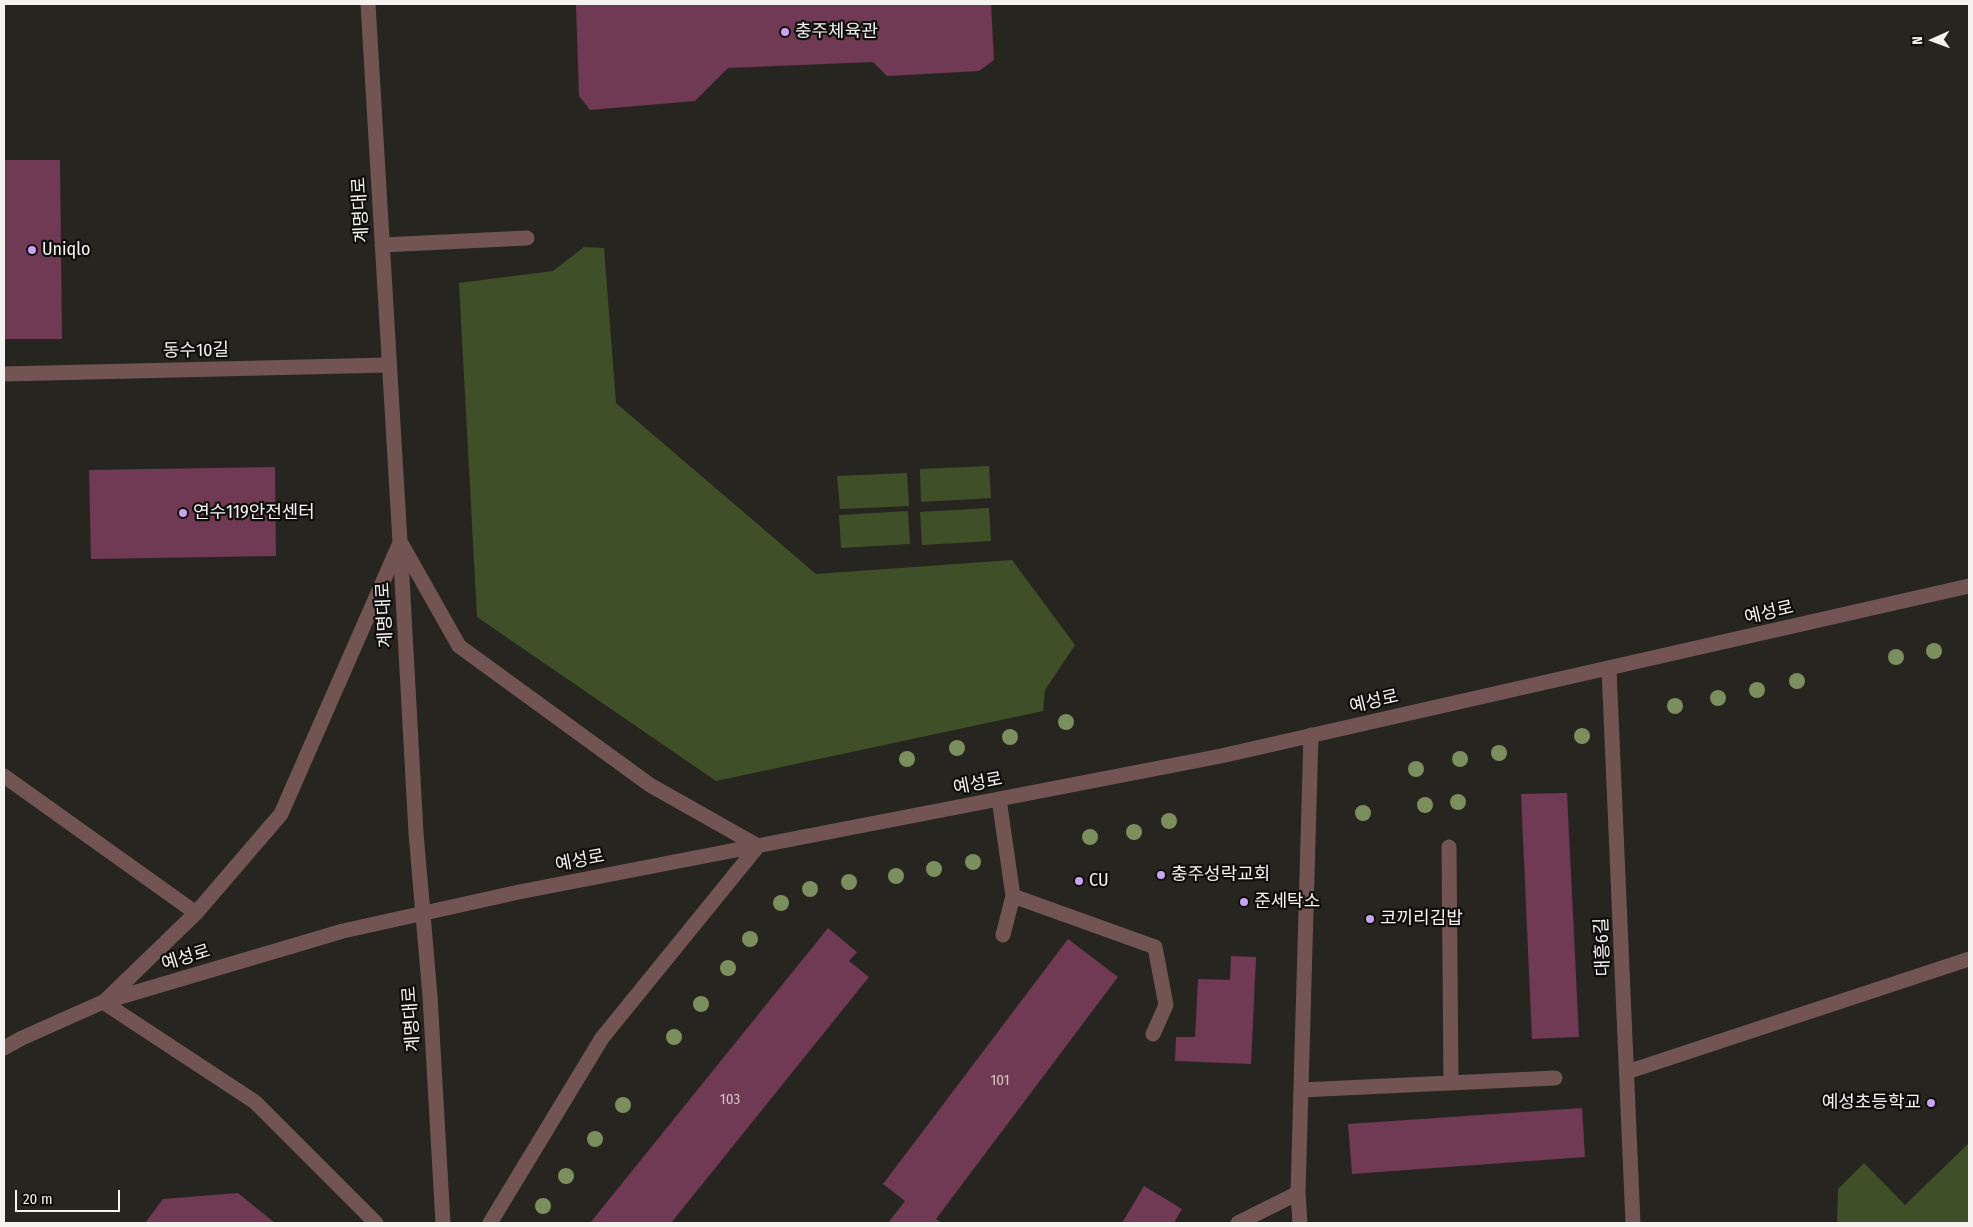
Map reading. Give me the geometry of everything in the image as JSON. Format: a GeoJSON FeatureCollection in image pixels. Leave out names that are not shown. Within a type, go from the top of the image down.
{"type":"FeatureCollection","features":[{"type":"Feature","properties":{"kind":"street","name":"계명대로"},"geometry":{"type":"LineString","coordinates":[[368,4],[416,833],[443,1223]]}},
{"type":"Feature","properties":{"kind":"street"},"geometry":{"type":"LineString","coordinates":[[382,245],[527,238]]}},
{"type":"Feature","properties":{"kind":"street","name":"동수10길"},"geometry":{"type":"LineString","coordinates":[[4,374],[389,365]]}},
{"type":"Feature","properties":{"kind":"street"},"geometry":{"type":"LineString","coordinates":[[400,542],[459,646],[650,785],[758,846],[602,1038],[490,1223]]}},
{"type":"Feature","properties":{"kind":"street"},"geometry":{"type":"LineString","coordinates":[[376,1223],[255,1102],[103,1002],[196,913],[281,814],[400,542]]}},
{"type":"Feature","properties":{"kind":"street","name":"예성로"},"geometry":{"type":"LineString","coordinates":[[4,1048],[103,1002],[342,931],[519,892],[1221,756],[1969,586]]}},
{"type":"Feature","properties":{"kind":"street","name":"대흥6길"},"geometry":{"type":"LineString","coordinates":[[1609,669],[1633,1223]]}},
{"type":"Feature","properties":{"kind":"street"},"geometry":{"type":"LineString","coordinates":[[1300,1223],[1298,1193],[1311,735]]}},
{"type":"Feature","properties":{"kind":"street"},"geometry":{"type":"LineString","coordinates":[[4,776],[196,913]]}},
{"type":"Feature","properties":{"kind":"street"},"geometry":{"type":"LineString","coordinates":[[999,799],[1013,896],[1003,935]]}},
{"type":"Feature","properties":{"kind":"street"},"geometry":{"type":"LineString","coordinates":[[1449,847],[1451,1083]]}},
{"type":"Feature","properties":{"kind":"street"},"geometry":{"type":"LineString","coordinates":[[1013,896],[1155,947],[1166,1005],[1153,1034]]}},
{"type":"Feature","properties":{"kind":"street"},"geometry":{"type":"LineString","coordinates":[[1627,1072],[1969,959]]}},
{"type":"Feature","properties":{"kind":"street"},"geometry":{"type":"LineString","coordinates":[[1301,1090],[1555,1078]]}},
{"type":"Feature","properties":{"kind":"street"},"geometry":{"type":"LineString","coordinates":[[1238,1223],[1298,1193]]}},
{"type":"Feature","properties":{"kind":"green space"},"geometry":{"type":"Polygon","coordinates":[[[584,247],[604,248],[616,403],[816,574],[1012,560],[1075,645],[1045,690],[1043,711],[716,781],[477,617],[459,283],[553,271],[584,247]]]}},
{"type":"Feature","properties":{"kind":"green space"},"geometry":{"type":"Polygon","coordinates":[[[989,466],[991,498],[921,502],[920,469],[989,466]]]}},
{"type":"Feature","properties":{"kind":"green space"},"geometry":{"type":"Polygon","coordinates":[[[907,473],[909,506],[840,509],[837,476],[907,473]]]}},
{"type":"Feature","properties":{"kind":"green space"},"geometry":{"type":"Polygon","coordinates":[[[989,508],[991,541],[922,545],[920,512],[989,508]]]}},
{"type":"Feature","properties":{"kind":"green space"},"geometry":{"type":"Polygon","coordinates":[[[908,511],[910,544],[841,548],[839,515],[908,511]]]}},
{"type":"Feature","properties":{"kind":"green space"},"geometry":{"type":"Polygon","coordinates":[[[1969,1143],[1969,1223],[1837,1223],[1838,1189],[1864,1163],[1905,1205],[1969,1143]]]}},
{"type":"Feature","properties":{"kind":"building","name":"충주체육관"},"geometry":{"type":"Polygon","coordinates":[[[576,4],[991,4],[994,60],[979,71],[887,76],[873,62],[728,68],[695,101],[590,110],[579,96],[576,4]]]}},
{"type":"Feature","properties":{"kind":"building","name":"Uniqlo"},"geometry":{"type":"Polygon","coordinates":[[[4,160],[60,160],[62,339],[4,339],[4,160]]]}},
{"type":"Feature","properties":{"kind":"building","name":"연수119안전센터"},"geometry":{"type":"Polygon","coordinates":[[[275,467],[276,556],[91,559],[89,470],[275,467]]]}},
{"type":"Feature","properties":{"kind":"building"},"geometry":{"type":"Polygon","coordinates":[[[1567,793],[1579,1037],[1532,1039],[1521,794],[1567,793]]]}},
{"type":"Feature","properties":{"kind":"building"},"geometry":{"type":"Polygon","coordinates":[[[828,928],[857,952],[849,961],[869,977],[671,1223],[590,1223],[828,928]]]}},
{"type":"Feature","properties":{"kind":"building"},"geometry":{"type":"Polygon","coordinates":[[[1068,939],[1118,977],[936,1219],[942,1223],[888,1223],[905,1201],[883,1184],[1068,939]]]}},
{"type":"Feature","properties":{"kind":"building"},"geometry":{"type":"Polygon","coordinates":[[[1231,956],[1256,957],[1251,1064],[1175,1061],[1176,1037],[1195,1037],[1198,979],[1230,980],[1231,956]]]}},
{"type":"Feature","properties":{"kind":"building"},"geometry":{"type":"Polygon","coordinates":[[[1582,1108],[1585,1157],[1352,1174],[1348,1124],[1582,1108]]]}},
{"type":"Feature","properties":{"kind":"building"},"geometry":{"type":"Polygon","coordinates":[[[1144,1186],[1182,1209],[1174,1223],[1122,1223],[1144,1186]]]}},
{"type":"Feature","properties":{"kind":"building"},"geometry":{"type":"Polygon","coordinates":[[[238,1193],[275,1223],[145,1223],[163,1199],[238,1193]]]}},
{"type":"Feature","properties":{"kind":"place","name":"충주체육관"},"geometry":{"type":"Point","coordinates":[785,32]}},
{"type":"Feature","properties":{"kind":"place","name":"Uniqlo"},"geometry":{"type":"Point","coordinates":[32,250]}},
{"type":"Feature","properties":{"kind":"place","name":"연수119안전센터"},"geometry":{"type":"Point","coordinates":[183,513]}},
{"type":"Feature","properties":{"kind":"place","name":"충주성락교회"},"geometry":{"type":"Point","coordinates":[1161,875]}},
{"type":"Feature","properties":{"kind":"place","name":"CU"},"geometry":{"type":"Point","coordinates":[1079,881]}},
{"type":"Feature","properties":{"kind":"place","name":"준세탁소"},"geometry":{"type":"Point","coordinates":[1244,902]}},
{"type":"Feature","properties":{"kind":"place","name":"코끼리김밥"},"geometry":{"type":"Point","coordinates":[1370,919]}},
{"type":"Feature","properties":{"kind":"place","name":"예성초등학교"},"geometry":{"type":"Point","coordinates":[1931,1103]}}]}
